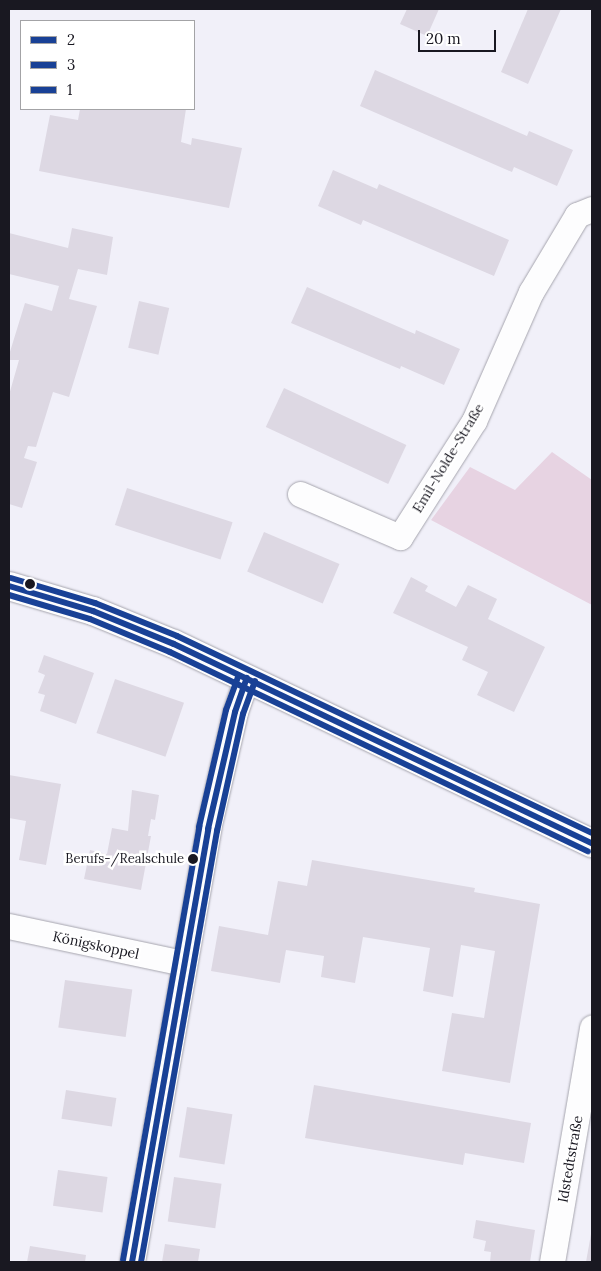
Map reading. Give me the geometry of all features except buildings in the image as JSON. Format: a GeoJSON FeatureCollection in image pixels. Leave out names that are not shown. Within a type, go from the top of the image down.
{"type":"FeatureCollection","features":[{"type":"Feature","properties":{"kind":"main road"},"geometry":{"type":"LineString","coordinates":[[9,586],[93,611],[247,678],[592,843]]}},
{"type":"Feature","properties":{"kind":"street","name":"Emil-Nolde-Straße"},"geometry":{"type":"LineString","coordinates":[[300,494],[400,537],[474,421],[531,292],[577,215],[592,209]]}},
{"type":"Feature","properties":{"kind":"street"},"geometry":{"type":"LineString","coordinates":[[132,1262],[183,963],[219,773],[247,678]]}},
{"type":"Feature","properties":{"kind":"street","name":"Königskoppel"},"geometry":{"type":"LineString","coordinates":[[9,926],[183,963]]}},
{"type":"Feature","properties":{"kind":"street","name":"Idstedtstraße"},"geometry":{"type":"LineString","coordinates":[[552,1262],[592,1027]]}},
{"type":"Feature","properties":{"kind":"shaded area"},"geometry":{"type":"Polygon","coordinates":[[[552,452],[592,480],[592,605],[431,520],[470,467],[515,490],[552,452]]]}},
{"type":"Feature","properties":{"kind":"transit line","name":"1"},"geometry":{"type":"LineString","coordinates":[[11,578],[95,603],[177,636],[592,833]]}},
{"type":"Feature","properties":{"kind":"transit line","name":"2"},"geometry":{"type":"LineString","coordinates":[[9,586],[93,611],[174,644],[592,843]]}},
{"type":"Feature","properties":{"kind":"transit line","name":"3"},"geometry":{"type":"LineString","coordinates":[[9,595],[90,619],[170,652],[588,851]]}},
{"type":"Feature","properties":{"kind":"transit line","name":"1"},"geometry":{"type":"LineString","coordinates":[[123,1260],[199,827],[226,710],[239,675]]}},
{"type":"Feature","properties":{"kind":"transit line","name":"2"},"geometry":{"type":"LineString","coordinates":[[132,1262],[208,829],[235,712],[247,678]]}},
{"type":"Feature","properties":{"kind":"transit line","name":"3"},"geometry":{"type":"LineString","coordinates":[[141,1262],[217,831],[243,714],[255,681]]}},
{"type":"Feature","properties":{"kind":"place","name":"Berufs-/Realschule"},"geometry":{"type":"Point","coordinates":[193,859]}}]}
